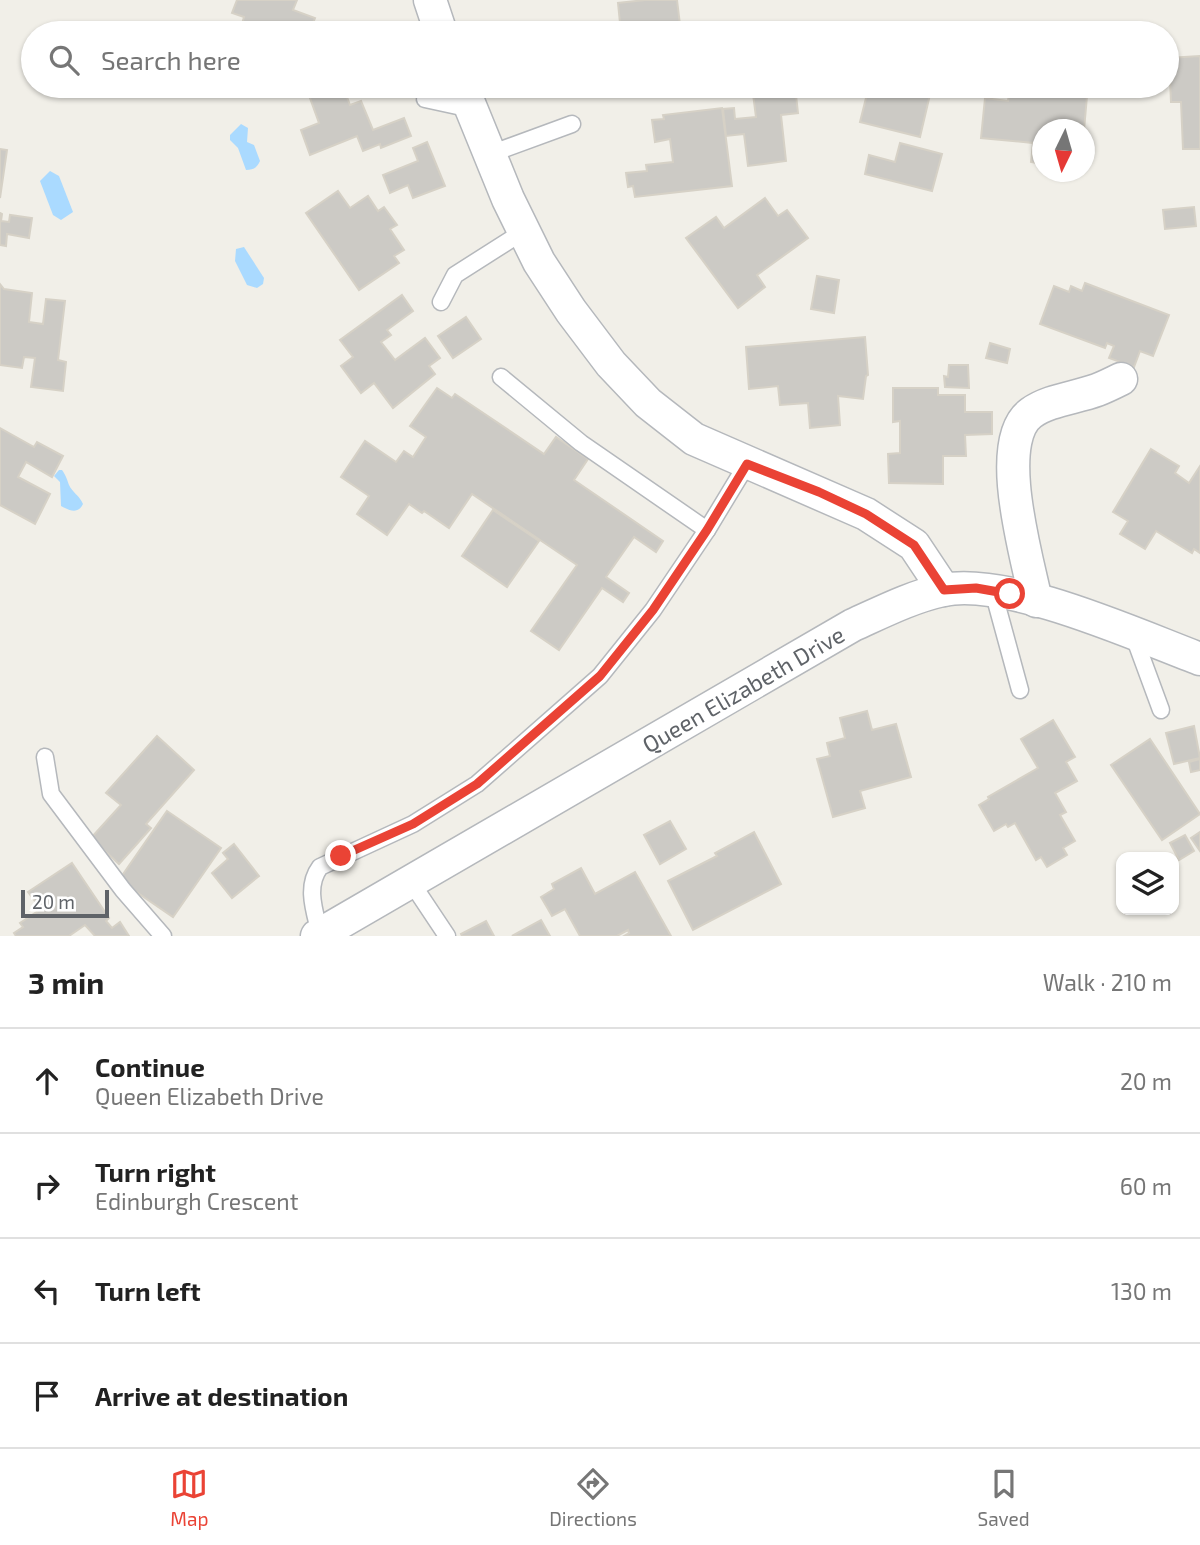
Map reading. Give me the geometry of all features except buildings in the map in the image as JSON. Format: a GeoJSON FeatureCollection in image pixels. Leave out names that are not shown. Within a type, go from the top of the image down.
{"type":"FeatureCollection","features":[{"type":"Feature","properties":{"kind":"street"},"geometry":{"type":"LineString","coordinates":[[430,0],[437,21]]}},
{"type":"Feature","properties":{"kind":"street"},"geometry":{"type":"LineString","coordinates":[[467,98],[508,199],[539,262],[571,311],[611,364],[648,403],[694,439],[866,514],[914,545],[944,590]]}},
{"type":"Feature","properties":{"kind":"street"},"geometry":{"type":"LineString","coordinates":[[1036,601],[1015,494],[1012,471],[1015,441],[1027,415],[1041,407],[1099,389],[1121,379]]}},
{"type":"Feature","properties":{"kind":"street","name":"Queen Elizabeth Drive"},"geometry":{"type":"LineString","coordinates":[[319,935],[853,625],[904,602],[944,590],[976,588],[993,591],[1073,611],[1199,662]]}},
{"type":"Feature","properties":{"kind":"lane"},"geometry":{"type":"LineString","coordinates":[[425,99],[467,98]]}},
{"type":"Feature","properties":{"kind":"lane"},"geometry":{"type":"LineString","coordinates":[[489,154],[572,124]]}},
{"type":"Feature","properties":{"kind":"lane"},"geometry":{"type":"LineString","coordinates":[[442,302],[455,275],[524,231]]}},
{"type":"Feature","properties":{"kind":"lane"},"geometry":{"type":"LineString","coordinates":[[501,377],[581,443],[707,530]]}},
{"type":"Feature","properties":{"kind":"lane"},"geometry":{"type":"LineString","coordinates":[[319,935],[312,880],[320,867],[413,824],[477,784],[600,676],[653,610],[747,464]]}},
{"type":"Feature","properties":{"kind":"lane"},"geometry":{"type":"LineString","coordinates":[[993,591],[1020,690]]}},
{"type":"Feature","properties":{"kind":"lane"},"geometry":{"type":"LineString","coordinates":[[1133,634],[1161,710]]}},
{"type":"Feature","properties":{"kind":"lane"},"geometry":{"type":"LineString","coordinates":[[45,757],[51,794],[123,890],[163,936]]}},
{"type":"Feature","properties":{"kind":"lane"},"geometry":{"type":"LineString","coordinates":[[411,882],[447,936]]}},
{"type":"Feature","properties":{"kind":"water"},"geometry":{"type":"Polygon","coordinates":[[[241,124],[248,128],[247,142],[254,145],[260,161],[251,170],[246,170],[238,148],[230,140],[230,135],[241,124]]]}},
{"type":"Feature","properties":{"kind":"water"},"geometry":{"type":"Polygon","coordinates":[[[50,171],[59,176],[73,212],[61,220],[53,215],[40,181],[50,171]]]}},
{"type":"Feature","properties":{"kind":"water"},"geometry":{"type":"Polygon","coordinates":[[[244,247],[264,278],[263,284],[257,288],[247,285],[235,261],[236,249],[244,247]]]}},
{"type":"Feature","properties":{"kind":"water"},"geometry":{"type":"Polygon","coordinates":[[[62,470],[70,487],[82,501],[79,509],[71,510],[61,506],[60,482],[54,476],[62,470]]]}},
{"type":"Feature","properties":{"kind":"route"},"geometry":{"type":"LineString","coordinates":[[341,856],[413,824],[477,784],[600,676],[653,610],[747,464],[866,514],[914,545],[944,590],[976,588],[1010,594]]}}]}
